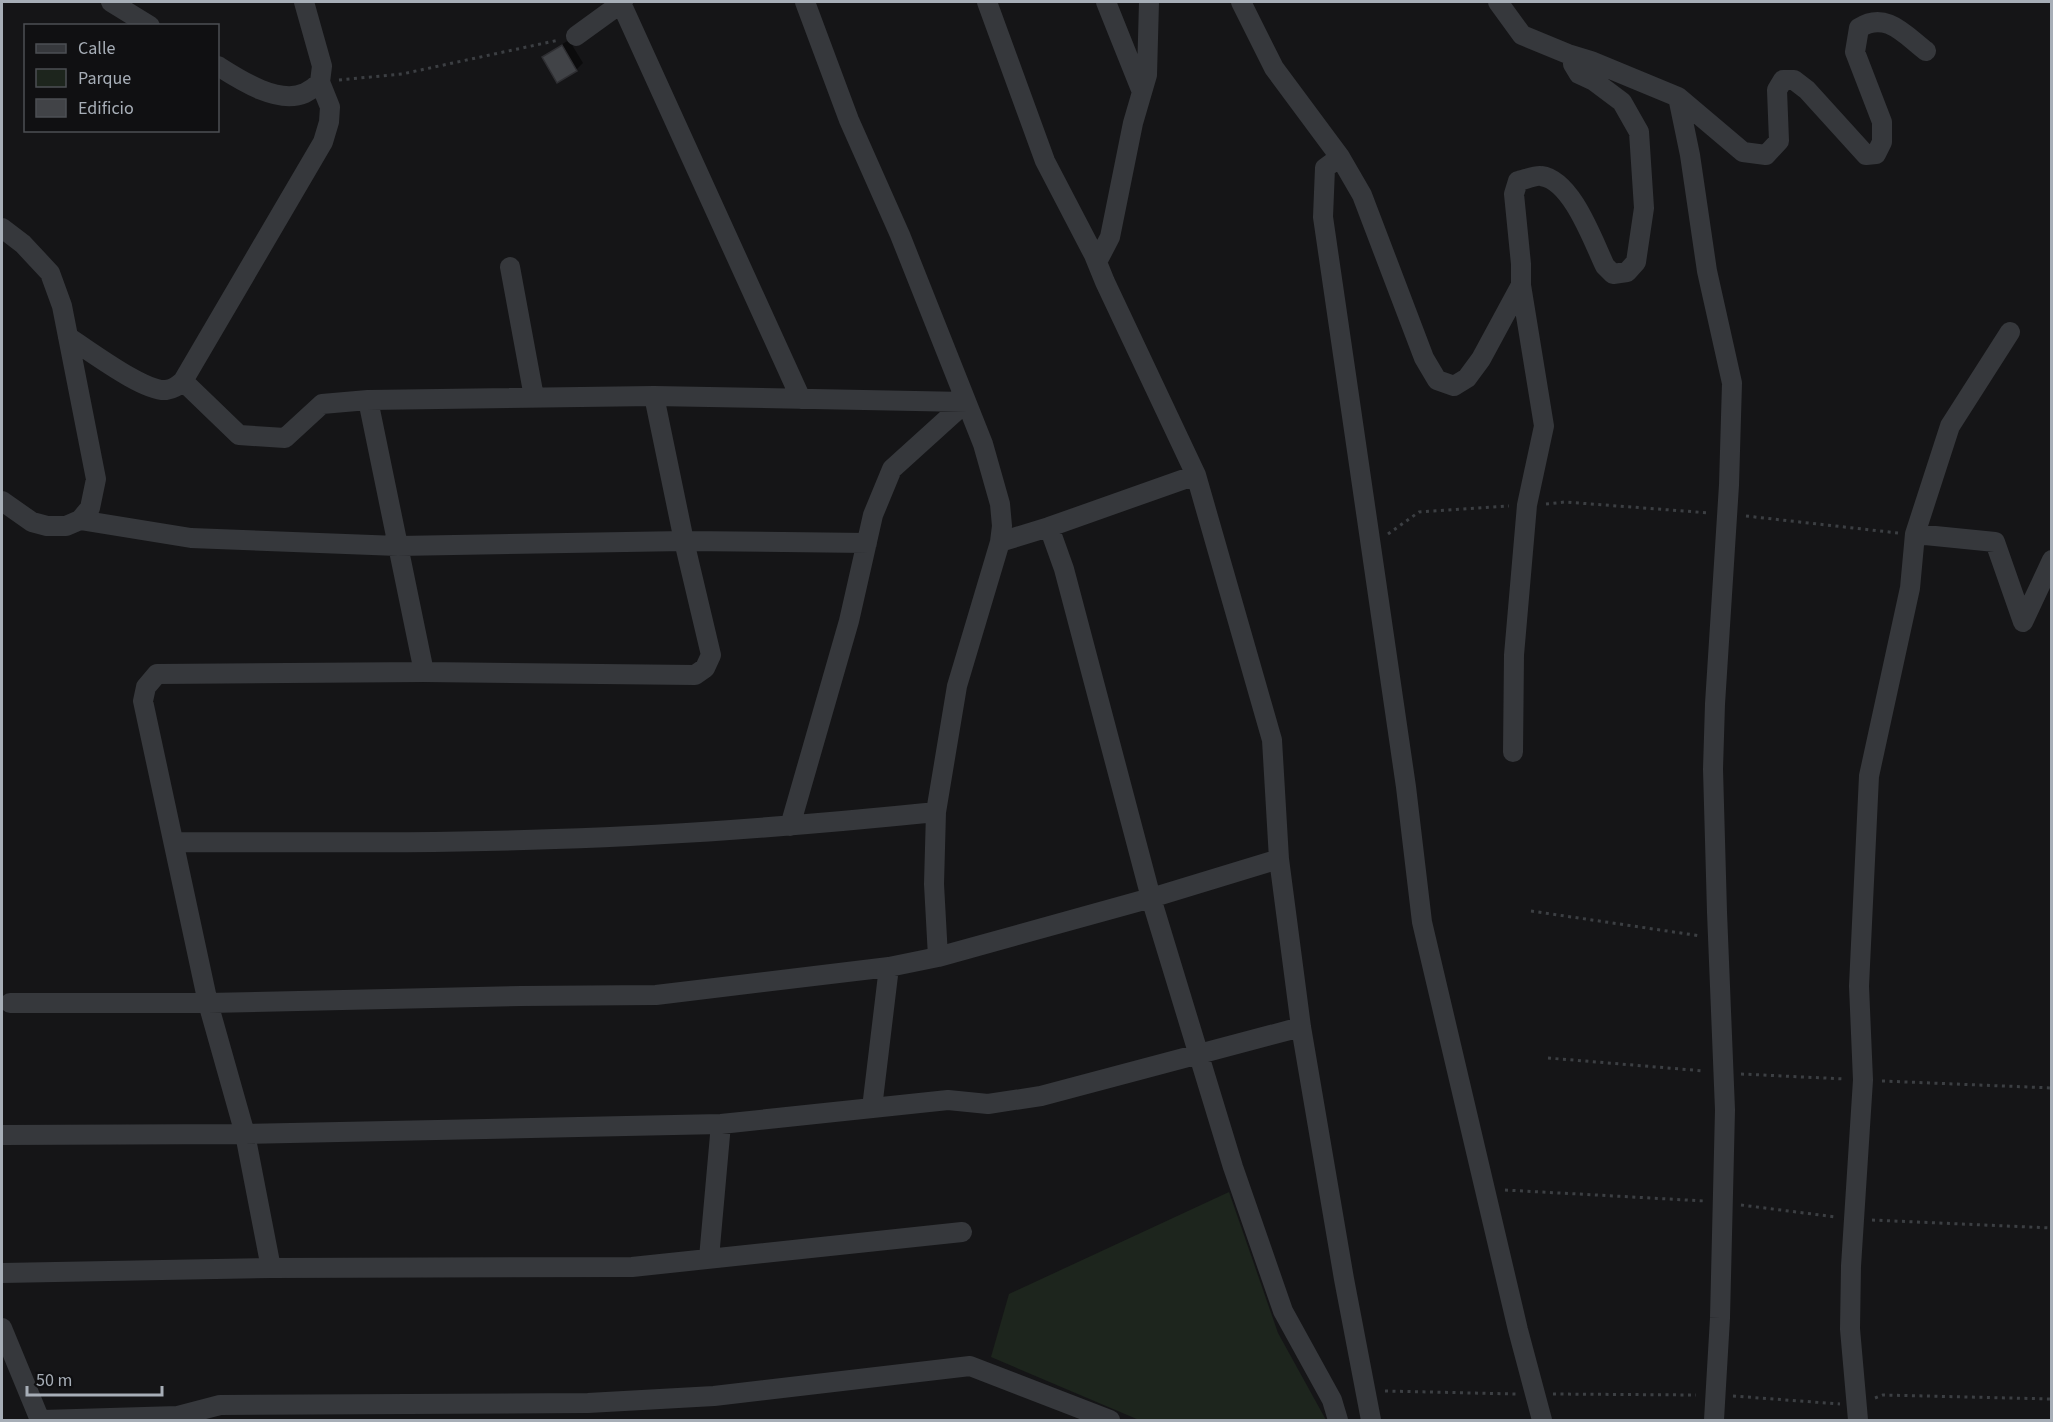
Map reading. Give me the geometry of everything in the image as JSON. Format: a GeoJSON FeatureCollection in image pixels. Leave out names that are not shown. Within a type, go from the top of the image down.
{"type":"FeatureCollection","features":[{"type":"Feature","properties":{"kind":"street"},"geometry":{"type":"LineString","coordinates":[[111,2],[147,24]]}},
{"type":"Feature","properties":{"kind":"street"},"geometry":{"type":"LineString","coordinates":[[68,337],[146,386],[165,390],[175,388],[183,381],[324,142],[330,108],[320,82],[322,66],[304,2]]}},
{"type":"Feature","properties":{"kind":"street"},"geometry":{"type":"LineString","coordinates":[[576,36],[622,2],[801,399]]}},
{"type":"Feature","properties":{"kind":"street"},"geometry":{"type":"LineString","coordinates":[[805,2],[849,120],[904,245],[983,444],[1000,504],[1002,526],[1000,542],[957,686],[936,812],[933,884],[938,957]]}},
{"type":"Feature","properties":{"kind":"street"},"geometry":{"type":"LineString","coordinates":[[987,2],[1045,161],[1097,262],[1196,475],[1272,740],[1278,859],[1301,1027],[1344,1279],[1371,1420]]}},
{"type":"Feature","properties":{"kind":"street"},"geometry":{"type":"LineString","coordinates":[[1106,2],[1142,92]]}},
{"type":"Feature","properties":{"kind":"street"},"geometry":{"type":"LineString","coordinates":[[1097,262],[1110,237],[1132,123],[1147,75],[1149,2]]}},
{"type":"Feature","properties":{"kind":"street"},"geometry":{"type":"LineString","coordinates":[[1241,2],[1274,68],[1340,157],[1362,195],[1424,358],[1437,380],[1454,386],[1467,378],[1481,359],[1521,285]]}},
{"type":"Feature","properties":{"kind":"street"},"geometry":{"type":"LineString","coordinates":[[1498,2],[1522,35],[1678,97],[1743,152],[1766,155],[1779,141],[1777,90],[1782,80],[1794,80],[1807,90],[1858,148],[1866,155],[1876,154],[1882,142],[1882,122],[1855,52],[1859,28],[1870,21],[1882,21],[1926,51]]}},
{"type":"Feature","properties":{"kind":"street"},"geometry":{"type":"LineString","coordinates":[[1513,752],[1514,655],[1527,505],[1544,426],[1521,285],[1514,194],[1518,181],[1541,176],[1562,186],[1575,203],[1605,266],[1613,274],[1627,272],[1636,262],[1644,208],[1639,132],[1622,102],[1594,81],[1579,74],[1573,64],[1579,58]]}},
{"type":"Feature","properties":{"kind":"street"},"geometry":{"type":"LineString","coordinates":[[219,67],[251,87],[280,94],[297,95],[307,92],[320,82]]}},
{"type":"Feature","properties":{"kind":"street"},"geometry":{"type":"LineString","coordinates":[[1678,97],[1690,155],[1707,271],[1732,383],[1713,769],[1725,1110],[1720,1318],[1714,1420]]}},
{"type":"Feature","properties":{"kind":"street"},"geometry":{"type":"LineString","coordinates":[[1340,157],[1325,168],[1323,218],[1406,787],[1422,922],[1531,1383],[1542,1420]]}},
{"type":"Feature","properties":{"kind":"street"},"geometry":{"type":"LineString","coordinates":[[2,228],[23,244],[50,273],[62,306],[96,479],[90,508],[80,520],[66,526],[47,526],[32,522],[2,501]]}},
{"type":"Feature","properties":{"kind":"street"},"geometry":{"type":"LineString","coordinates":[[510,267],[534,397]]}},
{"type":"Feature","properties":{"kind":"street"},"geometry":{"type":"LineString","coordinates":[[1858,1420],[1850,1329],[1851,1266],[1863,1080],[1859,986],[1869,776],[1910,588],[1915,534],[1950,426],[2010,332]]}},
{"type":"Feature","properties":{"kind":"street"},"geometry":{"type":"LineString","coordinates":[[183,381],[239,435],[285,438],[322,404],[368,400],[654,396],[966,402]]}},
{"type":"Feature","properties":{"kind":"street"},"geometry":{"type":"LineString","coordinates":[[271,1268],[245,1134],[208,1003],[143,701],[147,687],[157,674],[424,672],[695,675],[705,668],[711,655],[684,541],[654,396]]}},
{"type":"Feature","properties":{"kind":"street"},"geometry":{"type":"LineString","coordinates":[[368,400],[424,672]]}},
{"type":"Feature","properties":{"kind":"street"},"geometry":{"type":"LineString","coordinates":[[790,826],[849,621],[873,515],[892,469],[966,402]]}},
{"type":"Feature","properties":{"kind":"street"},"geometry":{"type":"LineString","coordinates":[[1000,542],[1196,475]]}},
{"type":"Feature","properties":{"kind":"street"},"geometry":{"type":"LineString","coordinates":[[80,520],[191,538],[398,546],[684,541],[867,543]]}},
{"type":"Feature","properties":{"kind":"street"},"geometry":{"type":"LineString","coordinates":[[1049,527],[1064,569],[1151,898],[1233,1167],[1283,1311],[1332,1400],[1338,1420]]}},
{"type":"Feature","properties":{"kind":"street"},"geometry":{"type":"LineString","coordinates":[[1915,534],[1995,542],[2023,622],[2052,560]]}},
{"type":"Feature","properties":{"kind":"street"},"geometry":{"type":"LineString","coordinates":[[174,842],[545,840],[790,826],[936,812]]}},
{"type":"Feature","properties":{"kind":"street"},"geometry":{"type":"LineString","coordinates":[[10,1003],[208,1003],[656,995],[889,967],[938,957],[1151,898],[1278,859]]}},
{"type":"Feature","properties":{"kind":"street"},"geometry":{"type":"LineString","coordinates":[[872,1108],[889,967]]}},
{"type":"Feature","properties":{"kind":"street"},"geometry":{"type":"LineString","coordinates":[[2,1135],[245,1134],[721,1124],[948,1100],[988,1104],[1041,1096],[1301,1027]]}},
{"type":"Feature","properties":{"kind":"street"},"geometry":{"type":"LineString","coordinates":[[709,1258],[721,1124]]}},
{"type":"Feature","properties":{"kind":"street"},"geometry":{"type":"LineString","coordinates":[[2,1273],[271,1268],[632,1267],[962,1232]]}},
{"type":"Feature","properties":{"kind":"street"},"geometry":{"type":"LineString","coordinates":[[2,1328],[41,1420],[178,1416],[220,1405],[588,1403],[671,1399],[806,1386],[970,1366],[1110,1420]]}},
{"type":"Feature","properties":{"kind":"street"},"geometry":{"type":"LineString","coordinates":[[204,1409],[220,1420]]}},
{"type":"Feature","properties":{"kind":"path"},"geometry":{"type":"LineString","coordinates":[[320,82],[402,74],[576,36]]}},
{"type":"Feature","properties":{"kind":"path"},"geometry":{"type":"LineString","coordinates":[[1370,547],[1419,512],[1564,502],[1727,514],[1915,534]]}},
{"type":"Feature","properties":{"kind":"path"},"geometry":{"type":"LineString","coordinates":[[1531,911],[1718,938]]}},
{"type":"Feature","properties":{"kind":"path"},"geometry":{"type":"LineString","coordinates":[[1548,1058],[1724,1073],[2052,1088]]}},
{"type":"Feature","properties":{"kind":"path"},"geometry":{"type":"LineString","coordinates":[[1485,1189],[1723,1202],[1854,1219],[2052,1228]]}},
{"type":"Feature","properties":{"kind":"green space"},"geometry":{"type":"Polygon","coordinates":[[[1229,1192],[1278,1333],[1326,1420],[1139,1420],[991,1357],[1009,1294],[1229,1192]]]}},
{"type":"Feature","properties":{"kind":"building"},"geometry":{"type":"Polygon","coordinates":[[[562,45],[577,71],[557,83],[542,57],[562,45]]]}}]}
